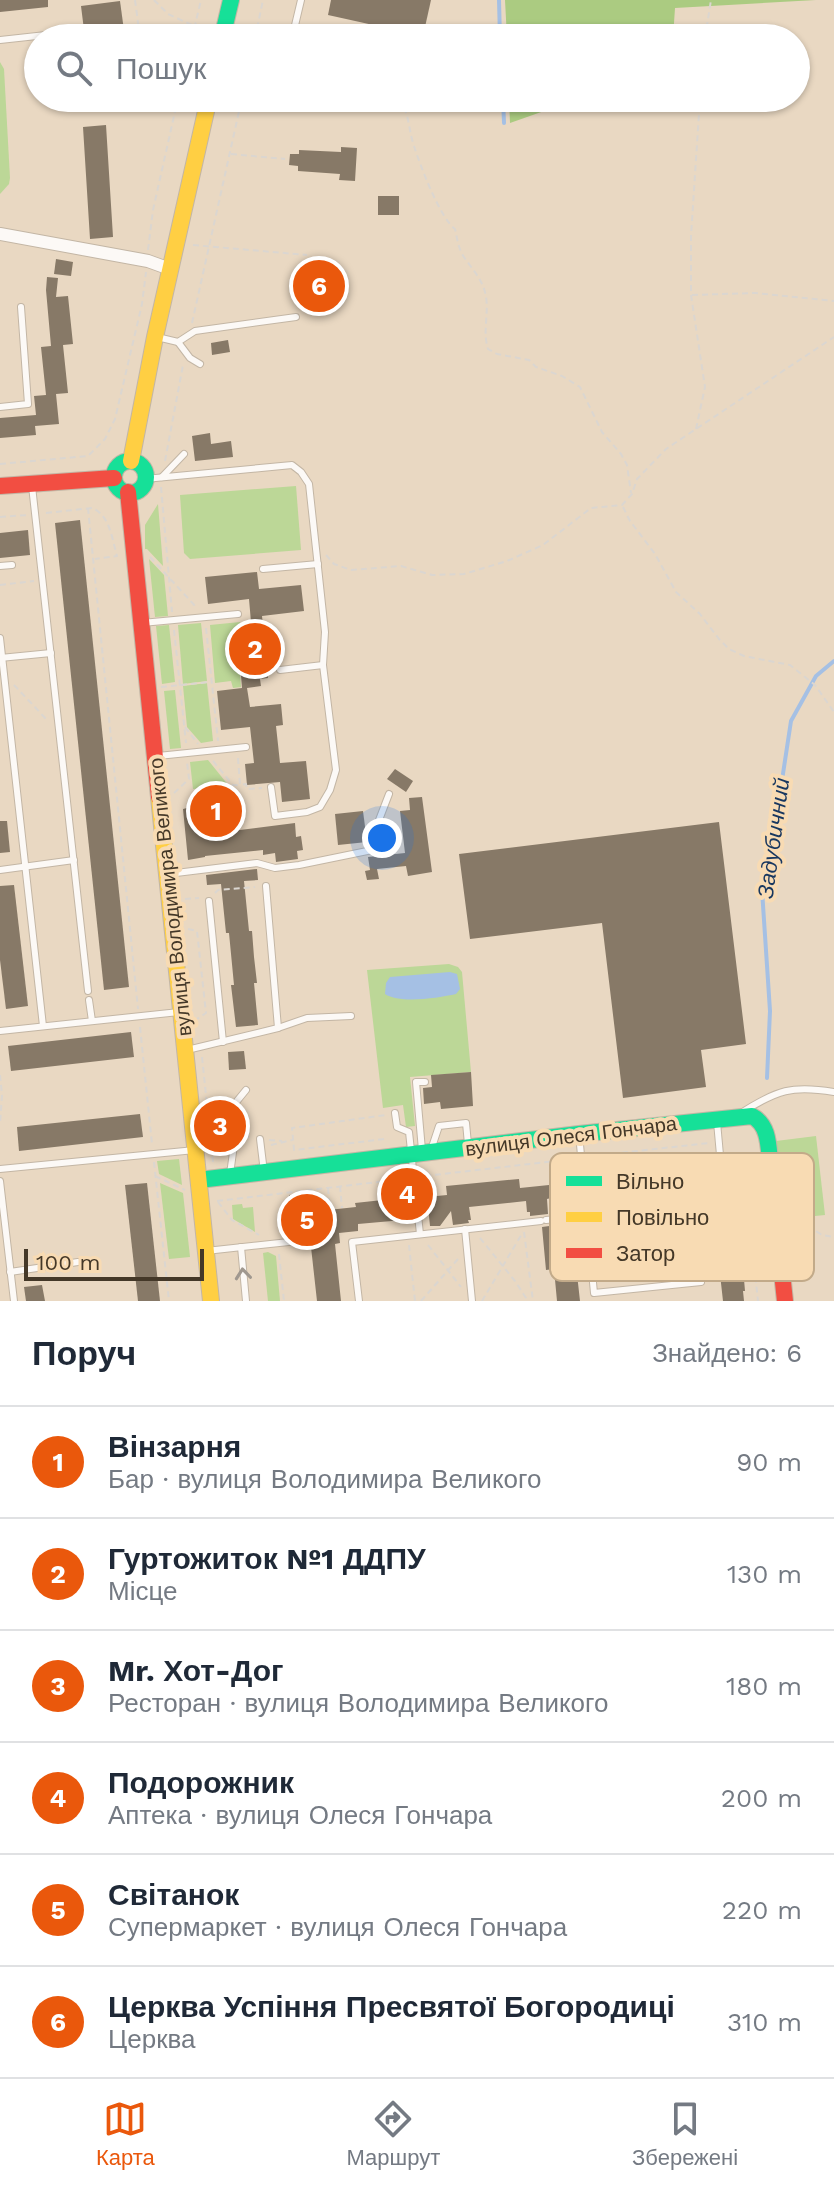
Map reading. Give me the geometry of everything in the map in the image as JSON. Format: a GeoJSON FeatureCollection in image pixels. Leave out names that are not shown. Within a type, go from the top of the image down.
{"type":"FeatureCollection","features":[{"type":"Feature","properties":{"kind":"street"},"geometry":{"type":"LineString","coordinates":[[226,24],[231,0]]}},
{"type":"Feature","properties":{"kind":"street"},"geometry":{"type":"LineString","coordinates":[[131,461],[155,337],[206,112]]}},
{"type":"Feature","properties":{"kind":"street"},"geometry":{"type":"LineString","coordinates":[[0,234],[148,261],[170,269]]}},
{"type":"Feature","properties":{"kind":"street"},"geometry":{"type":"LineString","coordinates":[[131,461],[154,478],[140,489],[128,492],[120,489],[114,478],[117,467],[131,461]]}},
{"type":"Feature","properties":{"kind":"street"},"geometry":{"type":"LineString","coordinates":[[0,486],[114,478]]}},
{"type":"Feature","properties":{"kind":"street","name":"вулиця Володимира Великого"},"geometry":{"type":"LineString","coordinates":[[128,492],[167,874],[193,1050],[195,1150],[207,1181],[206,1251],[211,1301]]}},
{"type":"Feature","properties":{"kind":"street"},"geometry":{"type":"LineString","coordinates":[[735,1117],[760,1119],[768,1153]]}},
{"type":"Feature","properties":{"kind":"street","name":"вулиця Олеся Гончара"},"geometry":{"type":"LineString","coordinates":[[207,1181],[735,1117]]}},
{"type":"Feature","properties":{"kind":"street"},"geometry":{"type":"LineString","coordinates":[[783,1281],[785,1301]]}},
{"type":"Feature","properties":{"kind":"lane"},"geometry":{"type":"LineString","coordinates":[[295,24],[301,0]]}},
{"type":"Feature","properties":{"kind":"lane"},"geometry":{"type":"LineString","coordinates":[[0,40],[24,37]]}},
{"type":"Feature","properties":{"kind":"lane"},"geometry":{"type":"LineString","coordinates":[[0,407],[28,404],[21,307]]}},
{"type":"Feature","properties":{"kind":"lane"},"geometry":{"type":"LineString","coordinates":[[178,342],[195,331],[296,317]]}},
{"type":"Feature","properties":{"kind":"lane"},"geometry":{"type":"LineString","coordinates":[[155,337],[178,342],[190,358],[200,364]]}},
{"type":"Feature","properties":{"kind":"lane"},"geometry":{"type":"LineString","coordinates":[[154,478],[184,454]]}},
{"type":"Feature","properties":{"kind":"lane"},"geometry":{"type":"LineString","coordinates":[[154,478],[292,465],[309,484],[325,632],[323,665],[336,770],[330,790],[320,807],[307,812],[275,816],[271,787]]}},
{"type":"Feature","properties":{"kind":"lane"},"geometry":{"type":"LineString","coordinates":[[32,483],[88,991]]}},
{"type":"Feature","properties":{"kind":"lane"},"geometry":{"type":"LineString","coordinates":[[263,569],[318,564]]}},
{"type":"Feature","properties":{"kind":"lane"},"geometry":{"type":"LineString","coordinates":[[0,566],[12,565]]}},
{"type":"Feature","properties":{"kind":"lane"},"geometry":{"type":"LineString","coordinates":[[142,623],[238,614]]}},
{"type":"Feature","properties":{"kind":"lane"},"geometry":{"type":"LineString","coordinates":[[0,638],[43,1026]]}},
{"type":"Feature","properties":{"kind":"lane"},"geometry":{"type":"LineString","coordinates":[[1,658],[51,653]]}},
{"type":"Feature","properties":{"kind":"lane"},"geometry":{"type":"LineString","coordinates":[[280,670],[323,665]]}},
{"type":"Feature","properties":{"kind":"lane"},"geometry":{"type":"LineString","coordinates":[[155,756],[246,747]]}},
{"type":"Feature","properties":{"kind":"lane"},"geometry":{"type":"LineString","coordinates":[[167,874],[257,863],[275,868],[382,848],[379,820],[389,794]]}},
{"type":"Feature","properties":{"kind":"lane"},"geometry":{"type":"LineString","coordinates":[[0,870],[74,860]]}},
{"type":"Feature","properties":{"kind":"lane"},"geometry":{"type":"LineString","coordinates":[[266,886],[278,1028]]}},
{"type":"Feature","properties":{"kind":"lane"},"geometry":{"type":"LineString","coordinates":[[210,898],[223,1042]]}},
{"type":"Feature","properties":{"kind":"lane"},"geometry":{"type":"LineString","coordinates":[[89,1000],[92,1021]]}},
{"type":"Feature","properties":{"kind":"lane"},"geometry":{"type":"LineString","coordinates":[[0,1031],[139,1017],[189,1016]]}},
{"type":"Feature","properties":{"kind":"lane"},"geometry":{"type":"LineString","coordinates":[[193,1050],[307,1018],[351,1016]]}},
{"type":"Feature","properties":{"kind":"lane"},"geometry":{"type":"LineString","coordinates":[[422,1153],[416,1082],[425,1082]]}},
{"type":"Feature","properties":{"kind":"lane"},"geometry":{"type":"LineString","coordinates":[[735,1117],[768,1096],[789,1089],[834,1092]]}},
{"type":"Feature","properties":{"kind":"lane"},"geometry":{"type":"LineString","coordinates":[[207,1181],[235,1138],[235,1106],[246,1090]]}},
{"type":"Feature","properties":{"kind":"lane"},"geometry":{"type":"LineString","coordinates":[[395,1113],[397,1127],[409,1132],[422,1153]]}},
{"type":"Feature","properties":{"kind":"lane"},"geometry":{"type":"LineString","coordinates":[[717,1119],[720,1153]]}},
{"type":"Feature","properties":{"kind":"lane"},"geometry":{"type":"LineString","coordinates":[[420,1234],[414,1178],[422,1153],[439,1126],[466,1123],[468,1148]]}},
{"type":"Feature","properties":{"kind":"lane"},"geometry":{"type":"LineString","coordinates":[[579,1134],[581,1153]]}},
{"type":"Feature","properties":{"kind":"lane"},"geometry":{"type":"LineString","coordinates":[[260,1139],[264,1172]]}},
{"type":"Feature","properties":{"kind":"lane"},"geometry":{"type":"LineString","coordinates":[[0,1169],[195,1150]]}},
{"type":"Feature","properties":{"kind":"lane"},"geometry":{"type":"LineString","coordinates":[[0,1181],[14,1301]]}},
{"type":"Feature","properties":{"kind":"lane"},"geometry":{"type":"LineString","coordinates":[[359,1301],[352,1242],[550,1219]]}},
{"type":"Feature","properties":{"kind":"lane"},"geometry":{"type":"LineString","coordinates":[[469,1229],[467,1248],[472,1301]]}},
{"type":"Feature","properties":{"kind":"lane"},"geometry":{"type":"LineString","coordinates":[[206,1251],[298,1241]]}},
{"type":"Feature","properties":{"kind":"lane"},"geometry":{"type":"LineString","coordinates":[[241,1247],[246,1301]]}},
{"type":"Feature","properties":{"kind":"lane"},"geometry":{"type":"LineString","coordinates":[[10,1272],[78,1262]]}},
{"type":"Feature","properties":{"kind":"lane"},"geometry":{"type":"LineString","coordinates":[[593,1281],[594,1293],[701,1281]]}},
{"type":"Feature","properties":{"kind":"path"},"geometry":{"type":"LineString","coordinates":[[135,0],[138,24]]}},
{"type":"Feature","properties":{"kind":"path"},"geometry":{"type":"LineString","coordinates":[[154,0],[168,14],[190,24]]}},
{"type":"Feature","properties":{"kind":"path"},"geometry":{"type":"LineString","coordinates":[[195,24],[201,0]]}},
{"type":"Feature","properties":{"kind":"path"},"geometry":{"type":"LineString","coordinates":[[258,24],[263,0]]}},
{"type":"Feature","properties":{"kind":"path"},"geometry":{"type":"LineString","coordinates":[[707,24],[711,0]]}},
{"type":"Feature","properties":{"kind":"path"},"geometry":{"type":"LineString","coordinates":[[0,464],[88,456],[105,439],[115,419],[142,304],[148,261],[147,244],[175,112]]}},
{"type":"Feature","properties":{"kind":"path"},"geometry":{"type":"LineString","coordinates":[[190,335],[239,112]]}},
{"type":"Feature","properties":{"kind":"path"},"geometry":{"type":"LineString","coordinates":[[407,112],[413,144],[424,172],[447,223],[455,229],[459,247],[486,294],[485,340],[488,349],[497,354],[529,360],[536,367],[562,376],[580,387],[602,432],[627,465],[632,494]]}},
{"type":"Feature","properties":{"kind":"path"},"geometry":{"type":"LineString","coordinates":[[696,430],[705,387],[691,295],[691,236],[699,112]]}},
{"type":"Feature","properties":{"kind":"path"},"geometry":{"type":"LineString","coordinates":[[230,154],[285,159]]}},
{"type":"Feature","properties":{"kind":"path"},"geometry":{"type":"LineString","coordinates":[[190,245],[307,255]]}},
{"type":"Feature","properties":{"kind":"path"},"geometry":{"type":"LineString","coordinates":[[691,295],[755,293],[834,301]]}},
{"type":"Feature","properties":{"kind":"path"},"geometry":{"type":"LineString","coordinates":[[315,541],[334,564],[351,570],[401,566],[432,575],[464,574],[507,561],[543,545],[591,508],[622,505],[632,494],[637,479],[666,449],[834,337]]}},
{"type":"Feature","properties":{"kind":"path"},"geometry":{"type":"LineString","coordinates":[[172,795],[189,779],[161,494],[154,478],[170,426],[186,352]]}},
{"type":"Feature","properties":{"kind":"path"},"geometry":{"type":"LineString","coordinates":[[622,505],[676,592],[700,614],[729,649],[744,656],[790,665],[815,685],[834,712]]}},
{"type":"Feature","properties":{"kind":"path"},"geometry":{"type":"LineString","coordinates":[[94,559],[117,556],[103,515],[98,510],[88,508],[169,1301]]}},
{"type":"Feature","properties":{"kind":"path"},"geometry":{"type":"LineString","coordinates":[[146,553],[205,617],[219,750]]}},
{"type":"Feature","properties":{"kind":"path"},"geometry":{"type":"LineString","coordinates":[[0,585],[43,580]]}},
{"type":"Feature","properties":{"kind":"path"},"geometry":{"type":"LineString","coordinates":[[4,674],[60,733]]}},
{"type":"Feature","properties":{"kind":"path"},"geometry":{"type":"LineString","coordinates":[[148,688],[211,682]]}},
{"type":"Feature","properties":{"kind":"path"},"geometry":{"type":"LineString","coordinates":[[237,748],[240,785],[246,784],[247,789],[261,788]]}},
{"type":"Feature","properties":{"kind":"path"},"geometry":{"type":"LineString","coordinates":[[184,899],[210,898],[218,890],[266,886]]}},
{"type":"Feature","properties":{"kind":"path"},"geometry":{"type":"LineString","coordinates":[[187,928],[197,931],[206,1013],[189,1016]]}},
{"type":"Feature","properties":{"kind":"path"},"geometry":{"type":"LineString","coordinates":[[155,1176],[207,1181],[193,1050]]}},
{"type":"Feature","properties":{"kind":"path"},"geometry":{"type":"LineString","coordinates":[[0,1075],[0,1124]]}},
{"type":"Feature","properties":{"kind":"path"},"geometry":{"type":"LineString","coordinates":[[384,1139],[294,1150],[292,1128],[395,1113]]}},
{"type":"Feature","properties":{"kind":"path"},"geometry":{"type":"LineString","coordinates":[[262,1149],[293,1140]]}},
{"type":"Feature","properties":{"kind":"path"},"geometry":{"type":"LineString","coordinates":[[622,1153],[719,1141]]}},
{"type":"Feature","properties":{"kind":"path"},"geometry":{"type":"LineString","coordinates":[[259,1235],[232,1220],[217,1201],[550,1162]]}},
{"type":"Feature","properties":{"kind":"path"},"geometry":{"type":"LineString","coordinates":[[340,1186],[342,1208]]}},
{"type":"Feature","properties":{"kind":"path"},"geometry":{"type":"LineString","coordinates":[[328,1188],[330,1210]]}},
{"type":"Feature","properties":{"kind":"path"},"geometry":{"type":"LineString","coordinates":[[523,1223],[533,1301]]}},
{"type":"Feature","properties":{"kind":"path"},"geometry":{"type":"LineString","coordinates":[[469,1229],[503,1266],[528,1301]]}},
{"type":"Feature","properties":{"kind":"path"},"geometry":{"type":"LineString","coordinates":[[814,1229],[822,1235],[834,1237]]}},
{"type":"Feature","properties":{"kind":"path"},"geometry":{"type":"LineString","coordinates":[[482,1301],[524,1231]]}},
{"type":"Feature","properties":{"kind":"path"},"geometry":{"type":"LineString","coordinates":[[420,1234],[464,1291]]}},
{"type":"Feature","properties":{"kind":"path"},"geometry":{"type":"LineString","coordinates":[[408,1236],[415,1301]]}},
{"type":"Feature","properties":{"kind":"path"},"geometry":{"type":"LineString","coordinates":[[278,1243],[284,1301]]}},
{"type":"Feature","properties":{"kind":"path"},"geometry":{"type":"LineString","coordinates":[[421,1301],[467,1248]]}},
{"type":"Feature","properties":{"kind":"path"},"geometry":{"type":"LineString","coordinates":[[756,1281],[758,1301]]}},
{"type":"Feature","properties":{"kind":"green space"},"geometry":{"type":"Polygon","coordinates":[[[505,0],[816,0],[675,8],[674,24],[506,24],[505,0]]]}},
{"type":"Feature","properties":{"kind":"green space"},"geometry":{"type":"Polygon","coordinates":[[[0,62],[4,69],[10,178],[0,194],[0,62]]]}},
{"type":"Feature","properties":{"kind":"green space"},"geometry":{"type":"Polygon","coordinates":[[[510,112],[541,112],[510,123],[510,112]]]}},
{"type":"Feature","properties":{"kind":"green space"},"geometry":{"type":"Polygon","coordinates":[[[296,486],[301,550],[190,559],[184,553],[180,495],[296,486]]]}},
{"type":"Feature","properties":{"kind":"green space"},"geometry":{"type":"Polygon","coordinates":[[[158,504],[163,566],[145,549],[145,525],[158,504]]]}},
{"type":"Feature","properties":{"kind":"green space"},"geometry":{"type":"Polygon","coordinates":[[[149,559],[164,575],[168,616],[155,617],[149,559]]]}},
{"type":"Feature","properties":{"kind":"green space"},"geometry":{"type":"Polygon","coordinates":[[[240,622],[245,673],[240,674],[241,687],[233,688],[231,681],[215,683],[210,625],[240,622]]]}},
{"type":"Feature","properties":{"kind":"green space"},"geometry":{"type":"Polygon","coordinates":[[[201,623],[207,681],[183,684],[178,625],[201,623]]]}},
{"type":"Feature","properties":{"kind":"green space"},"geometry":{"type":"Polygon","coordinates":[[[169,625],[175,682],[162,684],[156,626],[169,625]]]}},
{"type":"Feature","properties":{"kind":"green space"},"geometry":{"type":"Polygon","coordinates":[[[207,683],[213,741],[201,743],[187,727],[183,686],[207,683]]]}},
{"type":"Feature","properties":{"kind":"green space"},"geometry":{"type":"Polygon","coordinates":[[[175,690],[181,748],[170,749],[164,691],[175,690]]]}},
{"type":"Feature","properties":{"kind":"green space"},"geometry":{"type":"Polygon","coordinates":[[[208,760],[229,786],[193,789],[190,762],[208,760]]]}},
{"type":"Feature","properties":{"kind":"green space"},"geometry":{"type":"Polygon","coordinates":[[[449,964],[462,972],[471,1072],[410,1077],[415,1126],[406,1127],[403,1105],[383,1108],[367,970],[449,964]]]}},
{"type":"Feature","properties":{"kind":"green space"},"geometry":{"type":"Polygon","coordinates":[[[816,1136],[825,1215],[814,1216],[814,1153],[777,1153],[776,1141],[816,1136]]]}},
{"type":"Feature","properties":{"kind":"green space"},"geometry":{"type":"Polygon","coordinates":[[[179,1159],[182,1185],[159,1174],[157,1161],[179,1159]]]}},
{"type":"Feature","properties":{"kind":"green space"},"geometry":{"type":"Polygon","coordinates":[[[160,1183],[183,1193],[190,1257],[169,1259],[160,1183]]]}},
{"type":"Feature","properties":{"kind":"green space"},"geometry":{"type":"Polygon","coordinates":[[[242,1204],[243,1208],[253,1207],[255,1232],[233,1219],[232,1205],[242,1204]]]}},
{"type":"Feature","properties":{"kind":"green space"},"geometry":{"type":"Polygon","coordinates":[[[263,1253],[276,1256],[280,1301],[268,1301],[263,1253]]]}},
{"type":"Feature","properties":{"kind":"water"},"geometry":{"type":"Polygon","coordinates":[[[457,974],[460,989],[456,994],[400,999],[385,994],[390,977],[457,974]]]}},
{"type":"Feature","properties":{"kind":"building"},"geometry":{"type":"Polygon","coordinates":[[[0,0],[48,0],[48,7],[0,12],[0,0]]]}},
{"type":"Feature","properties":{"kind":"building"},"geometry":{"type":"Polygon","coordinates":[[[331,0],[431,0],[426,24],[369,24],[328,15],[331,0]]]}},
{"type":"Feature","properties":{"kind":"building"},"geometry":{"type":"Polygon","coordinates":[[[120,1],[123,24],[83,24],[81,6],[120,1]]]}},
{"type":"Feature","properties":{"kind":"building"},"geometry":{"type":"Polygon","coordinates":[[[106,125],[113,237],[90,239],[83,127],[106,125]]]}},
{"type":"Feature","properties":{"kind":"building"},"geometry":{"type":"Polygon","coordinates":[[[341,147],[357,148],[355,181],[339,180],[340,174],[298,171],[298,166],[289,165],[290,154],[299,154],[299,150],[341,152],[341,147]]]}},
{"type":"Feature","properties":{"kind":"building"},"geometry":{"type":"Polygon","coordinates":[[[378,196],[399,196],[399,215],[378,215],[378,196]]]}},
{"type":"Feature","properties":{"kind":"building"},"geometry":{"type":"Polygon","coordinates":[[[56,259],[73,262],[71,276],[54,274],[56,259]]]}},
{"type":"Feature","properties":{"kind":"building"},"geometry":{"type":"Polygon","coordinates":[[[313,261],[326,261],[326,268],[330,268],[334,278],[330,307],[322,313],[315,313],[305,301],[304,278],[313,261]]]}},
{"type":"Feature","properties":{"kind":"building"},"geometry":{"type":"Polygon","coordinates":[[[47,277],[58,278],[56,297],[68,296],[73,344],[63,345],[68,393],[56,394],[59,424],[35,426],[36,435],[0,438],[0,418],[36,415],[34,396],[46,395],[41,347],[51,346],[47,277]]]}},
{"type":"Feature","properties":{"kind":"building"},"geometry":{"type":"Polygon","coordinates":[[[228,340],[230,352],[212,355],[211,343],[228,340]]]}},
{"type":"Feature","properties":{"kind":"building"},"geometry":{"type":"Polygon","coordinates":[[[210,433],[211,444],[231,441],[233,457],[195,461],[192,436],[210,433]]]}},
{"type":"Feature","properties":{"kind":"building"},"geometry":{"type":"Polygon","coordinates":[[[80,520],[129,987],[104,990],[55,523],[80,520]]]}},
{"type":"Feature","properties":{"kind":"building"},"geometry":{"type":"Polygon","coordinates":[[[28,530],[30,555],[0,558],[0,533],[28,530]]]}},
{"type":"Feature","properties":{"kind":"building"},"geometry":{"type":"Polygon","coordinates":[[[257,572],[259,589],[301,585],[304,611],[262,616],[268,678],[260,679],[261,686],[247,688],[250,707],[281,704],[283,725],[276,726],[280,763],[306,761],[310,799],[282,802],[280,782],[247,785],[245,764],[254,763],[250,727],[221,730],[217,691],[242,688],[241,675],[247,674],[241,623],[251,622],[249,599],[208,604],[205,577],[257,572]]]}},
{"type":"Feature","properties":{"kind":"building"},"geometry":{"type":"Polygon","coordinates":[[[395,769],[413,781],[406,792],[387,779],[395,769]]]}},
{"type":"Feature","properties":{"kind":"building"},"geometry":{"type":"Polygon","coordinates":[[[422,797],[432,872],[408,876],[406,866],[377,869],[379,879],[367,880],[365,871],[370,870],[368,857],[405,853],[400,811],[410,810],[409,798],[422,797]]]}},
{"type":"Feature","properties":{"kind":"building"},"geometry":{"type":"Polygon","coordinates":[[[208,803],[208,807],[220,805],[224,832],[295,823],[296,837],[301,836],[303,850],[297,851],[298,859],[276,862],[275,853],[263,855],[263,850],[188,860],[183,809],[208,803]]]}},
{"type":"Feature","properties":{"kind":"building"},"geometry":{"type":"Polygon","coordinates":[[[363,811],[367,842],[338,845],[335,814],[363,811]]]}},
{"type":"Feature","properties":{"kind":"building"},"geometry":{"type":"Polygon","coordinates":[[[0,821],[7,821],[10,852],[0,853],[0,821]]]}},
{"type":"Feature","properties":{"kind":"building"},"geometry":{"type":"Polygon","coordinates":[[[719,822],[746,1044],[701,1050],[706,1087],[623,1098],[602,923],[470,939],[459,854],[719,822]]]}},
{"type":"Feature","properties":{"kind":"building"},"geometry":{"type":"Polygon","coordinates":[[[257,869],[258,880],[244,881],[249,931],[252,931],[258,1025],[236,1027],[229,933],[226,933],[221,884],[207,885],[206,875],[257,869]]]}},
{"type":"Feature","properties":{"kind":"building"},"geometry":{"type":"Polygon","coordinates":[[[14,885],[28,1006],[6,1009],[0,960],[0,886],[14,885]]]}},
{"type":"Feature","properties":{"kind":"building"},"geometry":{"type":"Polygon","coordinates":[[[131,1032],[134,1057],[11,1071],[8,1046],[131,1032]]]}},
{"type":"Feature","properties":{"kind":"building"},"geometry":{"type":"Polygon","coordinates":[[[244,1051],[246,1069],[229,1070],[228,1052],[244,1051]]]}},
{"type":"Feature","properties":{"kind":"building"},"geometry":{"type":"Polygon","coordinates":[[[471,1072],[473,1106],[441,1109],[440,1102],[424,1104],[423,1088],[432,1087],[431,1075],[471,1072]]]}},
{"type":"Feature","properties":{"kind":"building"},"geometry":{"type":"Polygon","coordinates":[[[140,1114],[143,1137],[19,1151],[17,1127],[140,1114]]]}},
{"type":"Feature","properties":{"kind":"building"},"geometry":{"type":"Polygon","coordinates":[[[519,1179],[520,1188],[549,1185],[548,1214],[530,1216],[526,1201],[469,1207],[469,1223],[453,1225],[451,1211],[440,1226],[430,1226],[427,1197],[447,1195],[446,1186],[519,1179]]]}},
{"type":"Feature","properties":{"kind":"building"},"geometry":{"type":"Polygon","coordinates":[[[147,1183],[160,1301],[138,1301],[125,1185],[147,1183]]]}},
{"type":"Feature","properties":{"kind":"building"},"geometry":{"type":"Polygon","coordinates":[[[317,1192],[319,1211],[401,1198],[403,1220],[358,1224],[358,1231],[339,1233],[340,1243],[335,1244],[341,1301],[317,1301],[311,1247],[303,1248],[302,1237],[293,1236],[289,1195],[317,1192]]]}},
{"type":"Feature","properties":{"kind":"building"},"geometry":{"type":"Polygon","coordinates":[[[550,1226],[550,1270],[546,1270],[542,1227],[550,1226]]]}},
{"type":"Feature","properties":{"kind":"building"},"geometry":{"type":"Polygon","coordinates":[[[555,1281],[578,1281],[580,1301],[557,1301],[555,1281]]]}},
{"type":"Feature","properties":{"kind":"building"},"geometry":{"type":"Polygon","coordinates":[[[721,1281],[744,1281],[744,1301],[723,1301],[721,1281]]]}},
{"type":"Feature","properties":{"kind":"building"},"geometry":{"type":"Polygon","coordinates":[[[42,1285],[45,1301],[26,1301],[24,1287],[42,1285]]]}},
{"type":"Feature","properties":{"kind":"waterway"},"geometry":{"type":"LineString","coordinates":[[499,0],[500,24]]}},
{"type":"Feature","properties":{"kind":"waterway"},"geometry":{"type":"LineString","coordinates":[[504,112],[504,123]]}},
{"type":"Feature","properties":{"kind":"waterway","name":"Задубичний"},"geometry":{"type":"LineString","coordinates":[[767,1078],[770,1011],[762,890],[791,721],[816,676],[834,661]]}},
{"type":"Feature","properties":{"kind":"traffic: fast"},"geometry":{"type":"LineString","coordinates":[[225,24],[231,0]]}},
{"type":"Feature","properties":{"kind":"traffic: fast"},"geometry":{"type":"LineString","coordinates":[[130,461],[141,466],[146,477],[141,488],[130,493],[119,488],[114,477],[119,466],[130,461]]}},
{"type":"Feature","properties":{"kind":"traffic: fast"},"geometry":{"type":"LineString","coordinates":[[199,1180],[752,1116],[766,1132],[770,1153]]}},
{"type":"Feature","properties":{"kind":"traffic: slow"},"geometry":{"type":"LineString","coordinates":[[131,461],[155,337],[206,112]]}},
{"type":"Feature","properties":{"kind":"traffic: slow"},"geometry":{"type":"LineString","coordinates":[[159,797],[211,1301]]}},
{"type":"Feature","properties":{"kind":"traffic: jam"},"geometry":{"type":"LineString","coordinates":[[0,486],[114,478]]}},
{"type":"Feature","properties":{"kind":"traffic: jam"},"geometry":{"type":"LineString","coordinates":[[128,492],[159,797]]}},
{"type":"Feature","properties":{"kind":"traffic: jam"},"geometry":{"type":"LineString","coordinates":[[783,1281],[785,1301]]}},
{"type":"Feature","properties":{"kind":"place","name":"Церква Успіння Пресвятої Богородиці"},"geometry":{"type":"Point","coordinates":[319,286]}},
{"type":"Feature","properties":{"kind":"place","name":"Гуртожиток №1 ДДПУ"},"geometry":{"type":"Point","coordinates":[255,649]}},
{"type":"Feature","properties":{"kind":"place","name":"Вінзарня"},"geometry":{"type":"Point","coordinates":[216,811]}},
{"type":"Feature","properties":{"kind":"place","name":"Mr. Хот-Дог"},"geometry":{"type":"Point","coordinates":[220,1126]}},
{"type":"Feature","properties":{"kind":"place","name":"Подорожник"},"geometry":{"type":"Point","coordinates":[407,1194]}},
{"type":"Feature","properties":{"kind":"place","name":"Світанок"},"geometry":{"type":"Point","coordinates":[307,1220]}}]}
